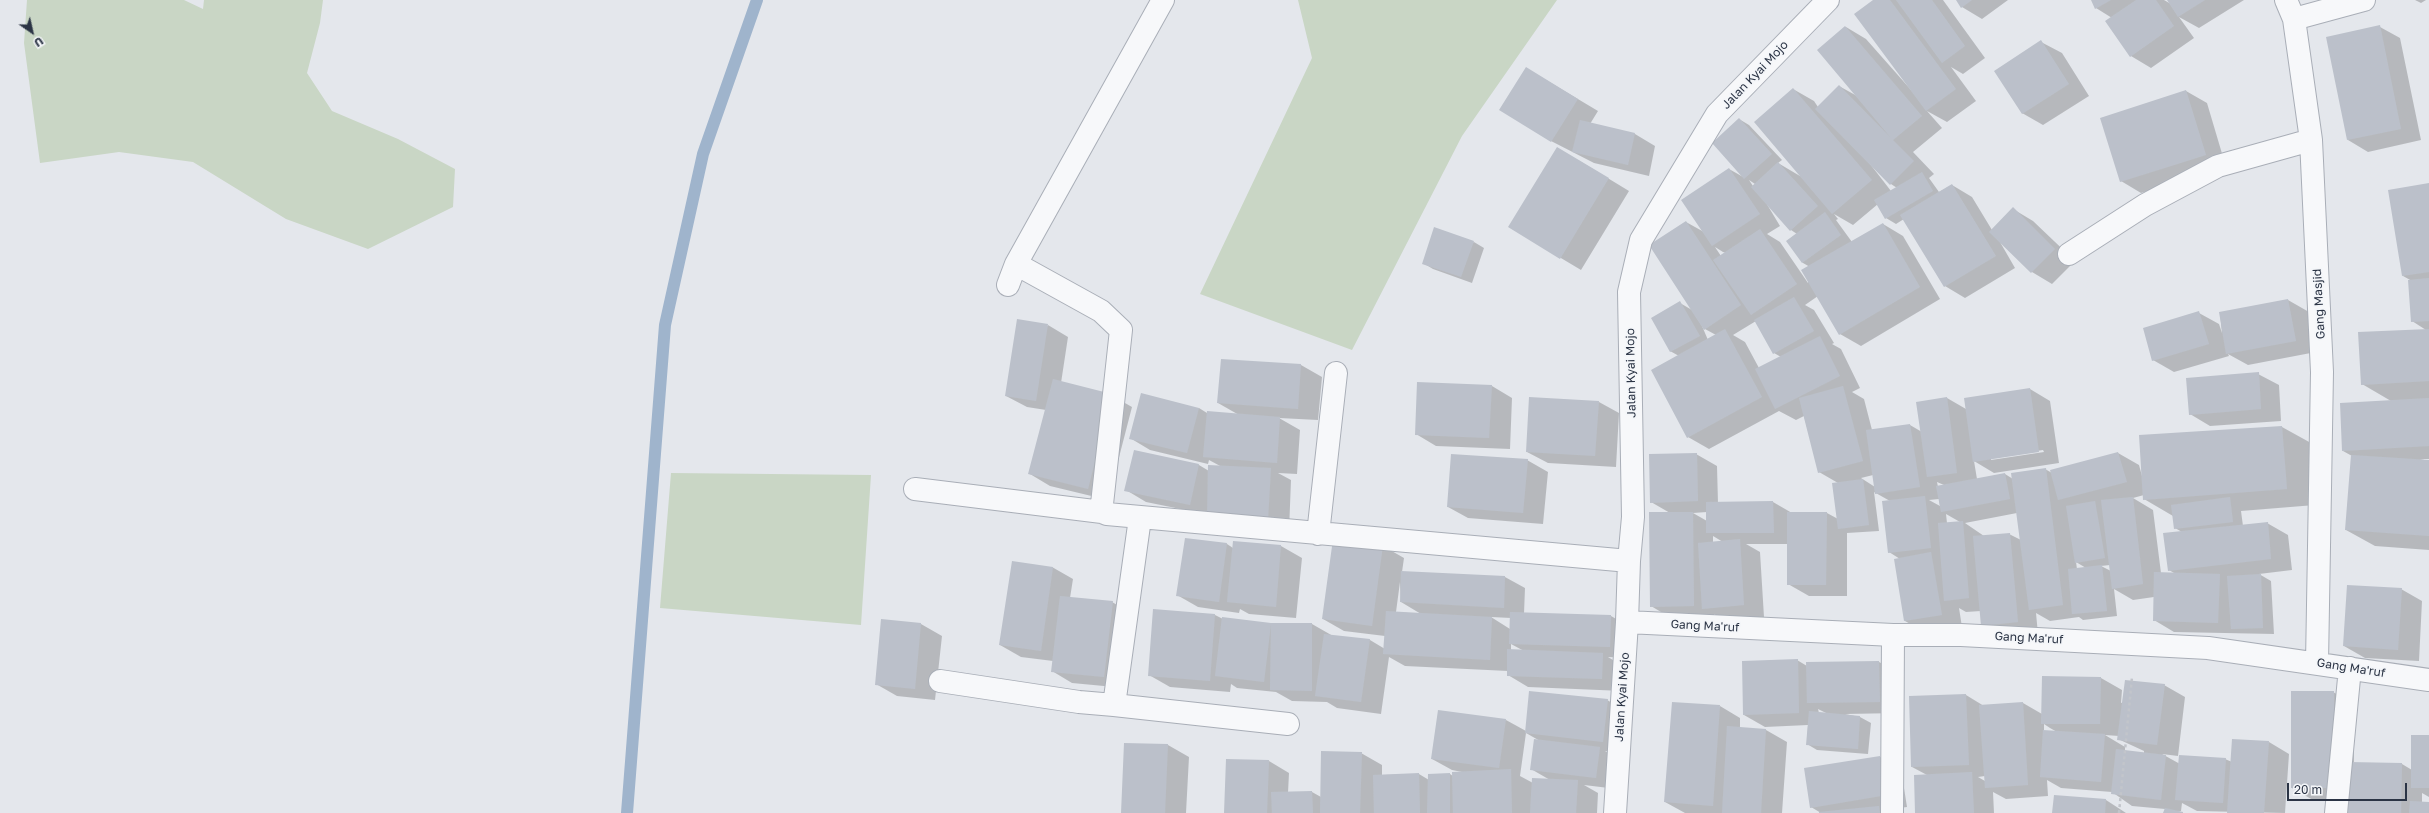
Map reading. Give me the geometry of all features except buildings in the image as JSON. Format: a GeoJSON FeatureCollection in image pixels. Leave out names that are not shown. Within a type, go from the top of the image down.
{"type":"FeatureCollection","features":[{"type":"Feature","properties":{"kind":"street"},"geometry":{"type":"LineString","coordinates":[[1008,286],[1016,264],[1163,0]]}},
{"type":"Feature","properties":{"kind":"street","name":"Jalan Kyai Mojo"},"geometry":{"type":"LineString","coordinates":[[1615,813],[1627,622],[1629,561],[1633,517],[1629,292],[1641,240],[1717,114],[1828,0]]}},
{"type":"Feature","properties":{"kind":"street","name":"Gang Masjid"},"geometry":{"type":"LineString","coordinates":[[2316,663],[2322,372],[2311,140],[2290,9],[2364,0]]}},
{"type":"Feature","properties":{"kind":"street"},"geometry":{"type":"LineString","coordinates":[[2069,254],[2145,205],[2218,166],[2311,140]]}},
{"type":"Feature","properties":{"kind":"street"},"geometry":{"type":"LineString","coordinates":[[1016,264],[1101,311],[1121,330],[1102,512]]}},
{"type":"Feature","properties":{"kind":"street"},"geometry":{"type":"LineString","coordinates":[[1318,534],[1336,373]]}},
{"type":"Feature","properties":{"kind":"street"},"geometry":{"type":"LineString","coordinates":[[915,489],[1140,518],[1629,561]]}},
{"type":"Feature","properties":{"kind":"street"},"geometry":{"type":"LineString","coordinates":[[1114,705],[1140,518]]}},
{"type":"Feature","properties":{"kind":"street","name":"Gang Ma'ruf"},"geometry":{"type":"LineString","coordinates":[[1627,622],[1893,635],[1961,635],[2208,648],[2429,680]]}},
{"type":"Feature","properties":{"kind":"street"},"geometry":{"type":"LineString","coordinates":[[1892,813],[1893,635]]}},
{"type":"Feature","properties":{"kind":"street"},"geometry":{"type":"LineString","coordinates":[[2336,813],[2350,668]]}},
{"type":"Feature","properties":{"kind":"street"},"geometry":{"type":"LineString","coordinates":[[940,681],[1079,702],[1288,724]]}},
{"type":"Feature","properties":{"kind":"path"},"geometry":{"type":"LineString","coordinates":[[2119,813],[2135,644]]}},
{"type":"Feature","properties":{"kind":"green space"},"geometry":{"type":"Polygon","coordinates":[[[27,0],[184,0],[203,9],[204,0],[323,0],[320,23],[307,73],[332,111],[398,139],[455,169],[453,207],[368,249],[286,219],[193,162],[119,152],[40,163],[24,43],[27,0]]]}},
{"type":"Feature","properties":{"kind":"green space"},"geometry":{"type":"Polygon","coordinates":[[[1298,0],[1557,0],[1462,136],[1352,350],[1200,294],[1312,58],[1298,0]]]}},
{"type":"Feature","properties":{"kind":"green space"},"geometry":{"type":"Polygon","coordinates":[[[671,473],[871,475],[861,625],[660,608],[671,473]]]}},
{"type":"Feature","properties":{"kind":"waterway"},"geometry":{"type":"LineString","coordinates":[[627,813],[665,325],[703,154],[757,0]]}}]}
